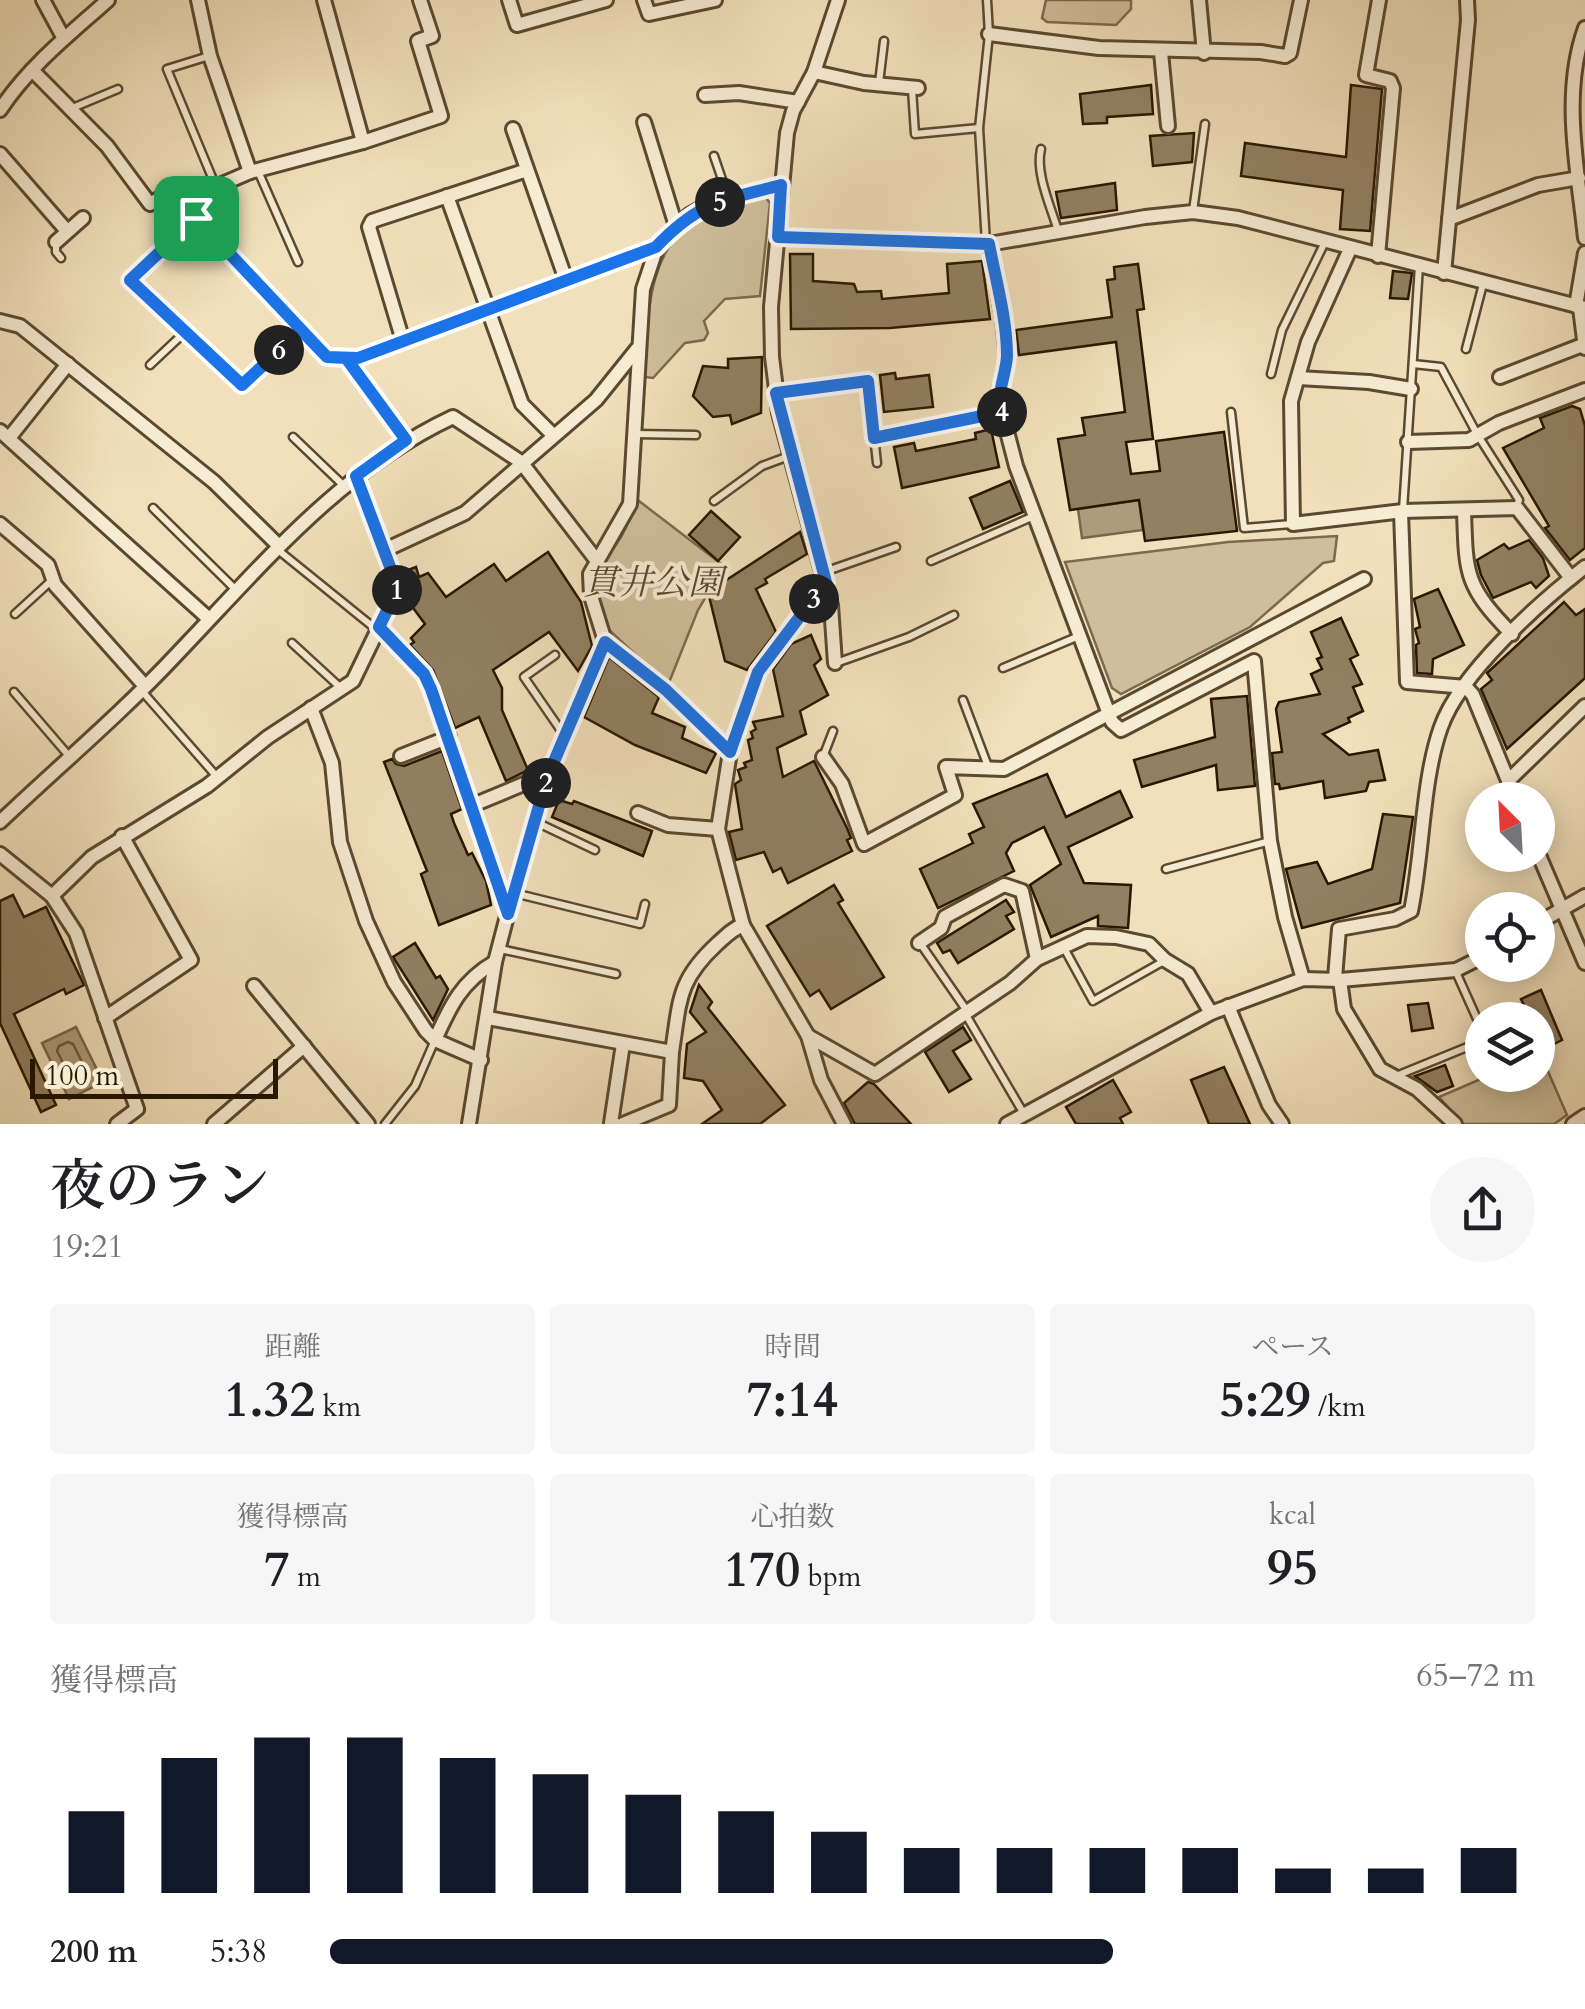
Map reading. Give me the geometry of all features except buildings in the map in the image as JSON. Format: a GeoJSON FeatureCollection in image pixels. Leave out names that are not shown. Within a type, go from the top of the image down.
{"type":"FeatureCollection","features":[{"type":"Feature","properties":{"kind":"street"},"geometry":{"type":"LineString","coordinates":[[43,0],[63,37]]}},
{"type":"Feature","properties":{"kind":"street"},"geometry":{"type":"LineString","coordinates":[[0,110],[6,92],[108,0]]}},
{"type":"Feature","properties":{"kind":"street"},"geometry":{"type":"LineString","coordinates":[[198,0],[210,56],[254,171]]}},
{"type":"Feature","properties":{"kind":"street"},"geometry":{"type":"LineString","coordinates":[[324,0],[363,142]]}},
{"type":"Feature","properties":{"kind":"street"},"geometry":{"type":"LineString","coordinates":[[183,201],[254,171],[363,142],[440,116],[418,41],[432,36],[420,0]]}},
{"type":"Feature","properties":{"kind":"street"},"geometry":{"type":"LineString","coordinates":[[508,0],[517,25],[606,0]]}},
{"type":"Feature","properties":{"kind":"street"},"geometry":{"type":"LineString","coordinates":[[644,0],[649,14],[716,0]]}},
{"type":"Feature","properties":{"kind":"street"},"geometry":{"type":"LineString","coordinates":[[835,663],[825,577],[776,393],[771,308],[787,133],[814,72],[838,0]]}},
{"type":"Feature","properties":{"kind":"street"},"geometry":{"type":"LineString","coordinates":[[1198,0],[1204,53]]}},
{"type":"Feature","properties":{"kind":"street"},"geometry":{"type":"LineString","coordinates":[[990,34],[1100,48],[1285,56],[1290,53],[1302,0]]}},
{"type":"Feature","properties":{"kind":"street"},"geometry":{"type":"LineString","coordinates":[[1378,256],[1392,88],[1390,81],[1366,75],[1380,0]]}},
{"type":"Feature","properties":{"kind":"street"},"geometry":{"type":"LineString","coordinates":[[1444,273],[1468,20],[1466,0]]}},
{"type":"Feature","properties":{"kind":"street"},"geometry":{"type":"LineString","coordinates":[[1585,28],[1575,70],[1585,238]]}},
{"type":"Feature","properties":{"kind":"street"},"geometry":{"type":"LineString","coordinates":[[1161,52],[1168,126]]}},
{"type":"Feature","properties":{"kind":"street"},"geometry":{"type":"LineString","coordinates":[[32,70],[107,146],[150,204],[174,190],[327,357],[358,358],[656,247],[704,206],[781,185]]}},
{"type":"Feature","properties":{"kind":"street"},"geometry":{"type":"LineString","coordinates":[[814,72],[915,88]]}},
{"type":"Feature","properties":{"kind":"street"},"geometry":{"type":"LineString","coordinates":[[705,95],[738,93],[798,102]]}},
{"type":"Feature","properties":{"kind":"street"},"geometry":{"type":"LineString","coordinates":[[644,122],[676,226]]}},
{"type":"Feature","properties":{"kind":"street"},"geometry":{"type":"LineString","coordinates":[[513,129],[566,280]]}},
{"type":"Feature","properties":{"kind":"street"},"geometry":{"type":"LineString","coordinates":[[0,154],[67,231]]}},
{"type":"Feature","properties":{"kind":"street"},"geometry":{"type":"LineString","coordinates":[[402,341],[369,227],[372,221],[527,170]]}},
{"type":"Feature","properties":{"kind":"street"},"geometry":{"type":"LineString","coordinates":[[1449,219],[1538,185],[1581,176]]}},
{"type":"Feature","properties":{"kind":"street"},"geometry":{"type":"LineString","coordinates":[[446,196],[522,404],[554,435]]}},
{"type":"Feature","properties":{"kind":"street"},"geometry":{"type":"LineString","coordinates":[[778,237],[988,244],[1193,212],[1238,218],[1581,307]]}},
{"type":"Feature","properties":{"kind":"street"},"geometry":{"type":"LineString","coordinates":[[56,242],[83,218]]}},
{"type":"Feature","properties":{"kind":"street"},"geometry":{"type":"LineString","coordinates":[[196,218],[130,280],[242,385],[301,330]]}},
{"type":"Feature","properties":{"kind":"street"},"geometry":{"type":"LineString","coordinates":[[988,244],[1004,318],[1007,359],[998,397],[1034,516],[1109,715],[1122,730],[1254,661],[1270,841],[1303,979]]}},
{"type":"Feature","properties":{"kind":"street"},"geometry":{"type":"LineString","coordinates":[[656,247],[643,289],[630,504],[590,574],[591,596],[605,642],[666,690],[730,752]]}},
{"type":"Feature","properties":{"kind":"street"},"geometry":{"type":"LineString","coordinates":[[1350,249],[1308,342],[1291,401],[1293,524],[1402,512],[1517,508],[1580,574],[1482,661],[1452,704],[1436,742],[1411,910],[1394,919],[1340,929],[1337,979],[1344,1009],[1359,1038],[1380,1068],[1418,1088],[1454,1124]]}},
{"type":"Feature","properties":{"kind":"street"},"geometry":{"type":"LineString","coordinates":[[1500,378],[1585,346],[1581,307],[1585,253]]}},
{"type":"Feature","properties":{"kind":"street"},"geometry":{"type":"LineString","coordinates":[[0,321],[20,326],[214,482],[278,548]]}},
{"type":"Feature","properties":{"kind":"street"},"geometry":{"type":"LineString","coordinates":[[385,550],[464,513],[596,400],[637,349]]}},
{"type":"Feature","properties":{"kind":"street"},"geometry":{"type":"LineString","coordinates":[[346,358],[406,440]]}},
{"type":"Feature","properties":{"kind":"street"},"geometry":{"type":"LineString","coordinates":[[68,364],[4,435],[208,618]]}},
{"type":"Feature","properties":{"kind":"street"},"geometry":{"type":"LineString","coordinates":[[1298,378],[1412,389]]}},
{"type":"Feature","properties":{"kind":"street"},"geometry":{"type":"LineString","coordinates":[[1408,442],[1469,440],[1585,390]]}},
{"type":"Feature","properties":{"kind":"street"},"geometry":{"type":"LineString","coordinates":[[0,822],[177,654],[208,618],[343,486],[406,440],[453,417],[522,462],[597,561]]}},
{"type":"Feature","properties":{"kind":"street"},"geometry":{"type":"LineString","coordinates":[[52,896],[92,857],[218,778],[268,737],[353,681],[398,588],[356,476]]}},
{"type":"Feature","properties":{"kind":"street"},"geometry":{"type":"LineString","coordinates":[[1464,510],[1466,567],[1481,603],[1512,634]]}},
{"type":"Feature","properties":{"kind":"street"},"geometry":{"type":"LineString","coordinates":[[1402,512],[1407,682],[1466,687],[1473,695],[1508,781],[1585,706]]}},
{"type":"Feature","properties":{"kind":"street"},"geometry":{"type":"LineString","coordinates":[[0,524],[48,565],[52,579],[142,687]]}},
{"type":"Feature","properties":{"kind":"street"},"geometry":{"type":"LineString","coordinates":[[825,577],[758,672],[730,752],[718,829],[743,925],[808,1036],[821,1080],[844,1124]]}},
{"type":"Feature","properties":{"kind":"street"},"geometry":{"type":"LineString","coordinates":[[822,757],[842,784],[864,844],[955,795],[946,767],[1004,769],[1364,579]]}},
{"type":"Feature","properties":{"kind":"street"},"geometry":{"type":"LineString","coordinates":[[378,629],[424,674],[473,804],[508,914]]}},
{"type":"Feature","properties":{"kind":"street"},"geometry":{"type":"LineString","coordinates":[[469,1124],[498,955],[513,893],[547,778],[605,642]]}},
{"type":"Feature","properties":{"kind":"street"},"geometry":{"type":"LineString","coordinates":[[311,708],[332,763],[340,842],[366,921],[394,982],[435,1040],[481,1060]]}},
{"type":"Feature","properties":{"kind":"street"},"geometry":{"type":"LineString","coordinates":[[402,756],[449,736]]}},
{"type":"Feature","properties":{"kind":"street"},"geometry":{"type":"LineString","coordinates":[[473,804],[547,778]]}},
{"type":"Feature","properties":{"kind":"street"},"geometry":{"type":"LineString","coordinates":[[638,813],[668,824],[718,829]]}},
{"type":"Feature","properties":{"kind":"street"},"geometry":{"type":"LineString","coordinates":[[106,1018],[191,960],[122,836]]}},
{"type":"Feature","properties":{"kind":"street"},"geometry":{"type":"LineString","coordinates":[[0,854],[52,896],[76,933],[137,1109],[117,1124]]}},
{"type":"Feature","properties":{"kind":"street"},"geometry":{"type":"LineString","coordinates":[[1546,872],[1585,963]]}},
{"type":"Feature","properties":{"kind":"street"},"geometry":{"type":"LineString","coordinates":[[918,941],[941,928],[945,917],[1004,885],[1022,890],[1037,959]]}},
{"type":"Feature","properties":{"kind":"street"},"geometry":{"type":"LineString","coordinates":[[1555,912],[1585,896]]}},
{"type":"Feature","properties":{"kind":"street"},"geometry":{"type":"LineString","coordinates":[[623,1044],[611,1123],[619,1124],[670,1105],[672,1052],[682,987],[694,965],[729,932],[743,925]]}},
{"type":"Feature","properties":{"kind":"street"},"geometry":{"type":"LineString","coordinates":[[808,1036],[875,1074],[1010,983],[1037,959],[1087,936],[1116,936],[1149,944],[1188,974],[1211,1013]]}},
{"type":"Feature","properties":{"kind":"street"},"geometry":{"type":"LineString","coordinates":[[435,1040],[452,999],[498,955]]}},
{"type":"Feature","properties":{"kind":"street"},"geometry":{"type":"LineString","coordinates":[[1007,1124],[1211,1013],[1303,979],[1456,970],[1465,966]]}},
{"type":"Feature","properties":{"kind":"street"},"geometry":{"type":"LineString","coordinates":[[254,986],[368,1124]]}},
{"type":"Feature","properties":{"kind":"street"},"geometry":{"type":"LineString","coordinates":[[1228,1006],[1269,1105],[1282,1124]]}},
{"type":"Feature","properties":{"kind":"street"},"geometry":{"type":"LineString","coordinates":[[488,1018],[672,1052]]}},
{"type":"Feature","properties":{"kind":"street"},"geometry":{"type":"LineString","coordinates":[[214,1124],[304,1046]]}},
{"type":"Feature","properties":{"kind":"street"},"geometry":{"type":"LineString","coordinates":[[1573,1124],[1585,1116]]}},
{"type":"Feature","properties":{"kind":"lane"},"geometry":{"type":"LineString","coordinates":[[987,0],[990,34],[979,128],[988,244]]}},
{"type":"Feature","properties":{"kind":"lane"},"geometry":{"type":"LineString","coordinates":[[879,84],[884,41]]}},
{"type":"Feature","properties":{"kind":"lane"},"geometry":{"type":"LineString","coordinates":[[210,56],[167,70],[216,187]]}},
{"type":"Feature","properties":{"kind":"lane"},"geometry":{"type":"LineString","coordinates":[[915,88],[915,134],[979,128]]}},
{"type":"Feature","properties":{"kind":"lane"},"geometry":{"type":"LineString","coordinates":[[70,109],[118,89]]}},
{"type":"Feature","properties":{"kind":"lane"},"geometry":{"type":"LineString","coordinates":[[1193,212],[1206,124]]}},
{"type":"Feature","properties":{"kind":"lane"},"geometry":{"type":"LineString","coordinates":[[1041,149],[1044,184],[1059,232]]}},
{"type":"Feature","properties":{"kind":"lane"},"geometry":{"type":"LineString","coordinates":[[714,156],[728,200]]}},
{"type":"Feature","properties":{"kind":"lane"},"geometry":{"type":"LineString","coordinates":[[254,171],[298,262]]}},
{"type":"Feature","properties":{"kind":"lane"},"geometry":{"type":"LineString","coordinates":[[56,242],[61,258]]}},
{"type":"Feature","properties":{"kind":"lane"},"geometry":{"type":"LineString","coordinates":[[1271,374],[1282,330],[1325,242]]}},
{"type":"Feature","properties":{"kind":"lane"},"geometry":{"type":"LineString","coordinates":[[1402,512],[1419,266]]}},
{"type":"Feature","properties":{"kind":"lane"},"geometry":{"type":"LineString","coordinates":[[1466,349],[1483,283]]}},
{"type":"Feature","properties":{"kind":"lane"},"geometry":{"type":"LineString","coordinates":[[150,366],[186,332]]}},
{"type":"Feature","properties":{"kind":"lane"},"geometry":{"type":"LineString","coordinates":[[1413,364],[1440,367],[1519,500],[1517,508]]}},
{"type":"Feature","properties":{"kind":"lane"},"geometry":{"type":"LineString","coordinates":[[776,393],[868,381],[877,463]]}},
{"type":"Feature","properties":{"kind":"lane"},"geometry":{"type":"LineString","coordinates":[[874,438],[1002,412]]}},
{"type":"Feature","properties":{"kind":"lane"},"geometry":{"type":"LineString","coordinates":[[1231,412],[1244,528],[1293,524]]}},
{"type":"Feature","properties":{"kind":"lane"},"geometry":{"type":"LineString","coordinates":[[634,434],[696,435]]}},
{"type":"Feature","properties":{"kind":"lane"},"geometry":{"type":"LineString","coordinates":[[292,436],[343,486]]}},
{"type":"Feature","properties":{"kind":"lane"},"geometry":{"type":"LineString","coordinates":[[714,502],[762,466],[792,456]]}},
{"type":"Feature","properties":{"kind":"lane"},"geometry":{"type":"LineString","coordinates":[[153,508],[236,590]]}},
{"type":"Feature","properties":{"kind":"lane"},"geometry":{"type":"LineString","coordinates":[[931,561],[1034,516]]}},
{"type":"Feature","properties":{"kind":"lane"},"geometry":{"type":"LineString","coordinates":[[825,577],[896,547]]}},
{"type":"Feature","properties":{"kind":"lane"},"geometry":{"type":"LineString","coordinates":[[278,548],[378,629]]}},
{"type":"Feature","properties":{"kind":"lane"},"geometry":{"type":"LineString","coordinates":[[15,614],[52,579]]}},
{"type":"Feature","properties":{"kind":"lane"},"geometry":{"type":"LineString","coordinates":[[835,663],[954,615]]}},
{"type":"Feature","properties":{"kind":"lane"},"geometry":{"type":"LineString","coordinates":[[1003,668],[1080,636]]}},
{"type":"Feature","properties":{"kind":"lane"},"geometry":{"type":"LineString","coordinates":[[292,643],[342,689]]}},
{"type":"Feature","properties":{"kind":"lane"},"geometry":{"type":"LineString","coordinates":[[555,655],[524,677],[564,736]]}},
{"type":"Feature","properties":{"kind":"lane"},"geometry":{"type":"LineString","coordinates":[[142,687],[218,778]]}},
{"type":"Feature","properties":{"kind":"lane"},"geometry":{"type":"LineString","coordinates":[[14,692],[70,756]]}},
{"type":"Feature","properties":{"kind":"lane"},"geometry":{"type":"LineString","coordinates":[[963,700],[989,768]]}},
{"type":"Feature","properties":{"kind":"lane"},"geometry":{"type":"LineString","coordinates":[[822,757],[832,731]]}},
{"type":"Feature","properties":{"kind":"lane"},"geometry":{"type":"LineString","coordinates":[[536,822],[595,850]]}},
{"type":"Feature","properties":{"kind":"lane"},"geometry":{"type":"LineString","coordinates":[[1166,868],[1270,841]]}},
{"type":"Feature","properties":{"kind":"lane"},"geometry":{"type":"LineString","coordinates":[[513,893],[640,924],[645,904]]}},
{"type":"Feature","properties":{"kind":"lane"},"geometry":{"type":"LineString","coordinates":[[918,941],[967,1013],[1024,1118]]}},
{"type":"Feature","properties":{"kind":"lane"},"geometry":{"type":"LineString","coordinates":[[1063,946],[1094,1001],[1165,960]]}},
{"type":"Feature","properties":{"kind":"lane"},"geometry":{"type":"LineString","coordinates":[[498,955],[616,974]]}},
{"type":"Feature","properties":{"kind":"lane"},"geometry":{"type":"LineString","coordinates":[[1456,970],[1470,1002]]}},
{"type":"Feature","properties":{"kind":"lane"},"geometry":{"type":"LineString","coordinates":[[385,1124],[415,1086],[435,1040]]}},
{"type":"Feature","properties":{"kind":"lane"},"geometry":{"type":"LineString","coordinates":[[1394,1076],[1465,1047]]}},
{"type":"Feature","properties":{"kind":"green space"},"geometry":{"type":"Polygon","coordinates":[[[1046,0],[1131,0],[1131,9],[1116,25],[1047,22],[1042,18],[1046,0]]]}},
{"type":"Feature","properties":{"kind":"green space"},"geometry":{"type":"Polygon","coordinates":[[[765,197],[770,203],[760,296],[725,299],[704,321],[708,333],[704,340],[685,343],[653,378],[645,377],[654,282],[674,240],[690,223],[711,211],[765,197]]]}},
{"type":"Feature","properties":{"kind":"green space","name":"貫井公園"},"geometry":{"type":"Polygon","coordinates":[[[639,501],[724,566],[698,610],[668,685],[608,629],[597,595],[597,573],[639,501]]]}},
{"type":"Feature","properties":{"kind":"green space"},"geometry":{"type":"Polygon","coordinates":[[[1337,536],[1334,561],[1323,563],[1250,627],[1121,694],[1112,688],[1065,562],[1228,542],[1337,536]]]}},
{"type":"Feature","properties":{"kind":"green space"},"geometry":{"type":"Polygon","coordinates":[[[1465,1086],[1465,1092],[1555,1092],[1555,1087],[1567,1115],[1554,1124],[1463,1124],[1439,1097],[1465,1086]]]}},
{"type":"Feature","properties":{"kind":"water"},"geometry":{"type":"Polygon","coordinates":[[[1139,500],[1143,530],[1082,538],[1078,509],[1139,500]]]}},
{"type":"Feature","properties":{"kind":"water"},"geometry":{"type":"Polygon","coordinates":[[[76,1027],[103,1082],[69,1099],[42,1043],[76,1027]]]}},
{"type":"Feature","properties":{"kind":"route"},"geometry":{"type":"LineString","coordinates":[[196,218],[130,280],[242,385],[301,330],[327,357],[358,358],[656,247],[704,206],[781,185],[778,237],[989,244],[1004,318],[1007,359],[998,397],[1002,412],[874,438],[868,381],[776,393],[826,582],[758,672],[730,752],[666,690],[615,646],[605,642],[547,778],[508,914],[431,689],[424,674],[379,627],[398,588],[356,476],[406,440],[346,358],[327,357],[196,218]]}}]}
